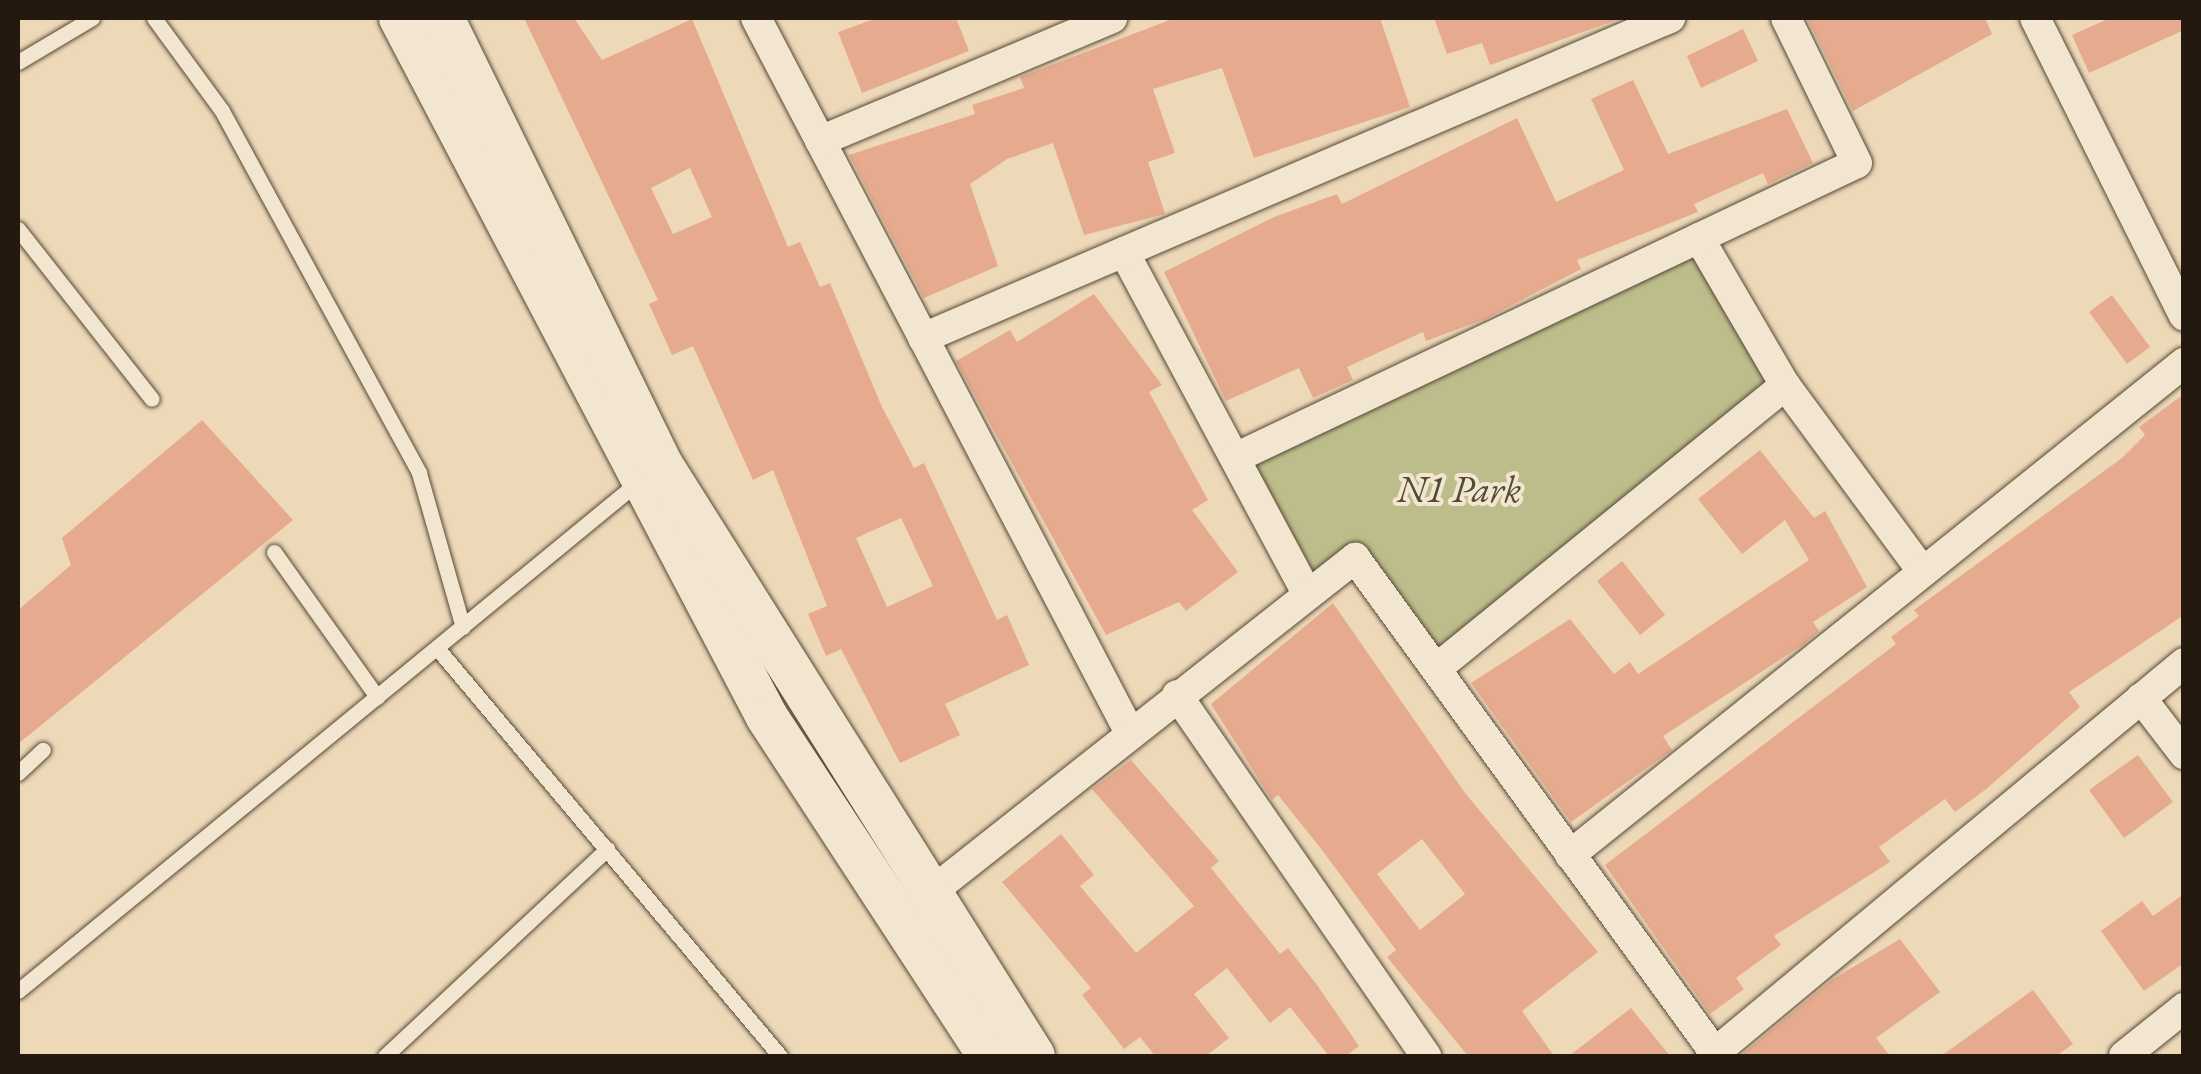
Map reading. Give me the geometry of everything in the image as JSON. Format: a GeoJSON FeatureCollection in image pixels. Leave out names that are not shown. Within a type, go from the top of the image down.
{"type":"FeatureCollection","features":[{"type":"Feature","properties":{"kind":"street"},"geometry":{"type":"LineString","coordinates":[[400,18],[638,482],[767,717],[990,1056]]}},
{"type":"Feature","properties":{"kind":"street"},"geometry":{"type":"LineString","coordinates":[[444,18],[662,465],[925,896],[1034,1056]]}},
{"type":"Feature","properties":{"kind":"street"},"geometry":{"type":"LineString","coordinates":[[756,18],[1129,732]]}},
{"type":"Feature","properties":{"kind":"street"},"geometry":{"type":"LineString","coordinates":[[820,141],[1112,18]]}},
{"type":"Feature","properties":{"kind":"street"},"geometry":{"type":"LineString","coordinates":[[923,338],[1670,18]]}},
{"type":"Feature","properties":{"kind":"street"},"geometry":{"type":"LineString","coordinates":[[1234,458],[1857,162],[1786,18]]}},
{"type":"Feature","properties":{"kind":"street"},"geometry":{"type":"LineString","coordinates":[[2035,18],[2184,316]]}},
{"type":"Feature","properties":{"kind":"street"},"geometry":{"type":"LineString","coordinates":[[1699,238],[1785,385],[1923,572]]}},
{"type":"Feature","properties":{"kind":"street"},"geometry":{"type":"LineString","coordinates":[[1124,252],[1307,594]]}},
{"type":"Feature","properties":{"kind":"street"},"geometry":{"type":"LineString","coordinates":[[1570,855],[2184,363]]}},
{"type":"Feature","properties":{"kind":"street"},"geometry":{"type":"LineString","coordinates":[[1436,668],[1785,385]]}},
{"type":"Feature","properties":{"kind":"street"},"geometry":{"type":"LineString","coordinates":[[925,896],[1355,558],[1713,1055],[2184,663]]}},
{"type":"Feature","properties":{"kind":"street"},"geometry":{"type":"LineString","coordinates":[[1177,695],[1426,1056]]}},
{"type":"Feature","properties":{"kind":"street"},"geometry":{"type":"LineString","coordinates":[[2142,698],[2184,754]]}},
{"type":"Feature","properties":{"kind":"street"},"geometry":{"type":"LineString","coordinates":[[2124,1056],[2184,1008]]}},
{"type":"Feature","properties":{"kind":"lane"},"geometry":{"type":"LineString","coordinates":[[18,62],[92,18]]}},
{"type":"Feature","properties":{"kind":"lane"},"geometry":{"type":"LineString","coordinates":[[154,18],[222,111],[419,474],[464,627]]}},
{"type":"Feature","properties":{"kind":"lane"},"geometry":{"type":"LineString","coordinates":[[18,229],[152,400]]}},
{"type":"Feature","properties":{"kind":"lane"},"geometry":{"type":"LineString","coordinates":[[18,991],[638,482]]}},
{"type":"Feature","properties":{"kind":"lane"},"geometry":{"type":"LineString","coordinates":[[274,552],[377,697]]}},
{"type":"Feature","properties":{"kind":"lane"},"geometry":{"type":"LineString","coordinates":[[437,648],[780,1056]]}},
{"type":"Feature","properties":{"kind":"lane"},"geometry":{"type":"LineString","coordinates":[[18,773],[43,750]]}},
{"type":"Feature","properties":{"kind":"lane"},"geometry":{"type":"LineString","coordinates":[[385,1056],[608,850]]}},
{"type":"Feature","properties":{"kind":"green space","name":"N1 Park"},"geometry":{"type":"Polygon","coordinates":[[[1699,238],[1785,385],[1436,669],[1355,558],[1307,593],[1235,458],[1699,238]]]}},
{"type":"Feature","properties":{"kind":"building"},"geometry":{"type":"Polygon","coordinates":[[[524,18],[574,18],[602,60],[692,19],[788,247],[800,242],[820,287],[830,283],[882,407],[914,468],[924,463],[997,620],[1007,615],[1029,665],[945,704],[960,735],[900,763],[841,649],[826,656],[808,614],[827,606],[773,470],[753,480],[693,346],[672,355],[649,304],[658,300],[524,18]],[[690,168],[651,188],[673,234],[712,217],[690,168]],[[901,518],[856,538],[887,607],[933,586],[901,518]]]}},
{"type":"Feature","properties":{"kind":"building"},"geometry":{"type":"Polygon","coordinates":[[[877,18],[956,18],[969,51],[862,93],[838,32],[877,18]]]}},
{"type":"Feature","properties":{"kind":"building"},"geometry":{"type":"Polygon","coordinates":[[[1175,18],[1380,18],[1410,107],[1254,158],[1222,68],[1153,89],[1175,153],[1148,162],[1165,214],[1084,235],[1053,143],[1007,159],[970,184],[998,266],[924,298],[849,155],[975,114],[972,105],[1024,88],[1020,77],[1175,18]]]}},
{"type":"Feature","properties":{"kind":"building"},"geometry":{"type":"Polygon","coordinates":[[[1434,18],[1622,18],[1490,65],[1482,43],[1447,54],[1434,18]]]}},
{"type":"Feature","properties":{"kind":"building"},"geometry":{"type":"Polygon","coordinates":[[[1807,18],[1985,18],[1992,34],[1853,111],[1807,18]]]}},
{"type":"Feature","properties":{"kind":"building"},"geometry":{"type":"Polygon","coordinates":[[[2110,18],[2184,18],[2184,30],[2089,73],[2072,35],[2110,18]]]}},
{"type":"Feature","properties":{"kind":"building"},"geometry":{"type":"Polygon","coordinates":[[[1743,29],[1758,61],[1701,88],[1687,56],[1743,29]]]}},
{"type":"Feature","properties":{"kind":"building"},"geometry":{"type":"Polygon","coordinates":[[[1633,80],[1668,154],[1787,109],[1813,163],[1768,184],[1763,173],[1694,204],[1698,212],[1577,260],[1581,269],[1485,319],[1426,341],[1423,332],[1347,367],[1353,380],[1313,398],[1299,368],[1226,401],[1164,272],[1274,217],[1337,194],[1342,204],[1517,118],[1556,202],[1624,170],[1591,99],[1633,80]]]}},
{"type":"Feature","properties":{"kind":"building"},"geometry":{"type":"Polygon","coordinates":[[[1094,294],[1162,385],[1149,392],[1208,500],[1192,510],[1238,572],[1186,611],[1179,602],[1106,635],[956,361],[1010,330],[1017,342],[1094,294]]]}},
{"type":"Feature","properties":{"kind":"building"},"geometry":{"type":"Polygon","coordinates":[[[2112,295],[2150,347],[2127,364],[2089,312],[2112,295]]]}},
{"type":"Feature","properties":{"kind":"building"},"geometry":{"type":"Polygon","coordinates":[[[2184,394],[2184,615],[2069,692],[2080,707],[1985,790],[1955,812],[1945,799],[1879,847],[1890,862],[1774,936],[1781,945],[1736,978],[1744,989],[1710,1014],[1605,865],[1896,644],[1891,637],[1919,616],[1914,610],[2122,458],[2145,435],[2139,427],[2184,394]]]}},
{"type":"Feature","properties":{"kind":"building"},"geometry":{"type":"Polygon","coordinates":[[[202,420],[293,520],[18,744],[18,610],[71,565],[62,538],[202,420]]]}},
{"type":"Feature","properties":{"kind":"building"},"geometry":{"type":"Polygon","coordinates":[[[1760,450],[1814,518],[1825,511],[1867,587],[1813,622],[1819,631],[1804,644],[1663,736],[1672,750],[1571,822],[1471,683],[1570,619],[1614,674],[1630,662],[1638,674],[1809,560],[1785,520],[1742,554],[1698,499],[1760,450]]]}},
{"type":"Feature","properties":{"kind":"building"},"geometry":{"type":"Polygon","coordinates":[[[1622,561],[1665,615],[1640,635],[1597,581],[1622,561]]]}},
{"type":"Feature","properties":{"kind":"building"},"geometry":{"type":"Polygon","coordinates":[[[1333,603],[1465,793],[1598,952],[1522,1011],[1554,1056],[1468,1056],[1387,957],[1396,950],[1322,850],[1278,795],[1272,800],[1211,704],[1333,603]],[[1422,839],[1377,874],[1420,930],[1465,894],[1422,839]]]}},
{"type":"Feature","properties":{"kind":"building"},"geometry":{"type":"Polygon","coordinates":[[[2138,755],[2173,802],[2124,838],[2089,790],[2138,755]]]}},
{"type":"Feature","properties":{"kind":"building"},"geometry":{"type":"Polygon","coordinates":[[[1131,760],[1219,861],[1211,868],[1280,954],[1288,948],[1317,985],[1359,1046],[1346,1056],[1329,1056],[1290,1007],[1270,1023],[1227,968],[1194,994],[1229,1038],[1206,1056],[1155,1056],[1140,1037],[1124,1049],[1082,995],[1091,988],[1002,882],[1061,834],[1094,875],[1080,886],[1136,953],[1194,906],[1092,789],[1131,760]]]}},
{"type":"Feature","properties":{"kind":"building"},"geometry":{"type":"Polygon","coordinates":[[[2184,894],[2184,963],[2144,991],[2101,931],[2142,901],[2153,916],[2184,894]]]}},
{"type":"Feature","properties":{"kind":"building"},"geometry":{"type":"Polygon","coordinates":[[[1900,939],[1940,992],[1876,1038],[1890,1056],[1740,1056],[1833,979],[1900,939]]]}},
{"type":"Feature","properties":{"kind":"building"},"geometry":{"type":"Polygon","coordinates":[[[2033,990],[2073,1044],[2056,1056],[1941,1056],[2033,990]]]}},
{"type":"Feature","properties":{"kind":"building"},"geometry":{"type":"Polygon","coordinates":[[[1631,1008],[1670,1056],[1569,1056],[1631,1008]]]}}]}
